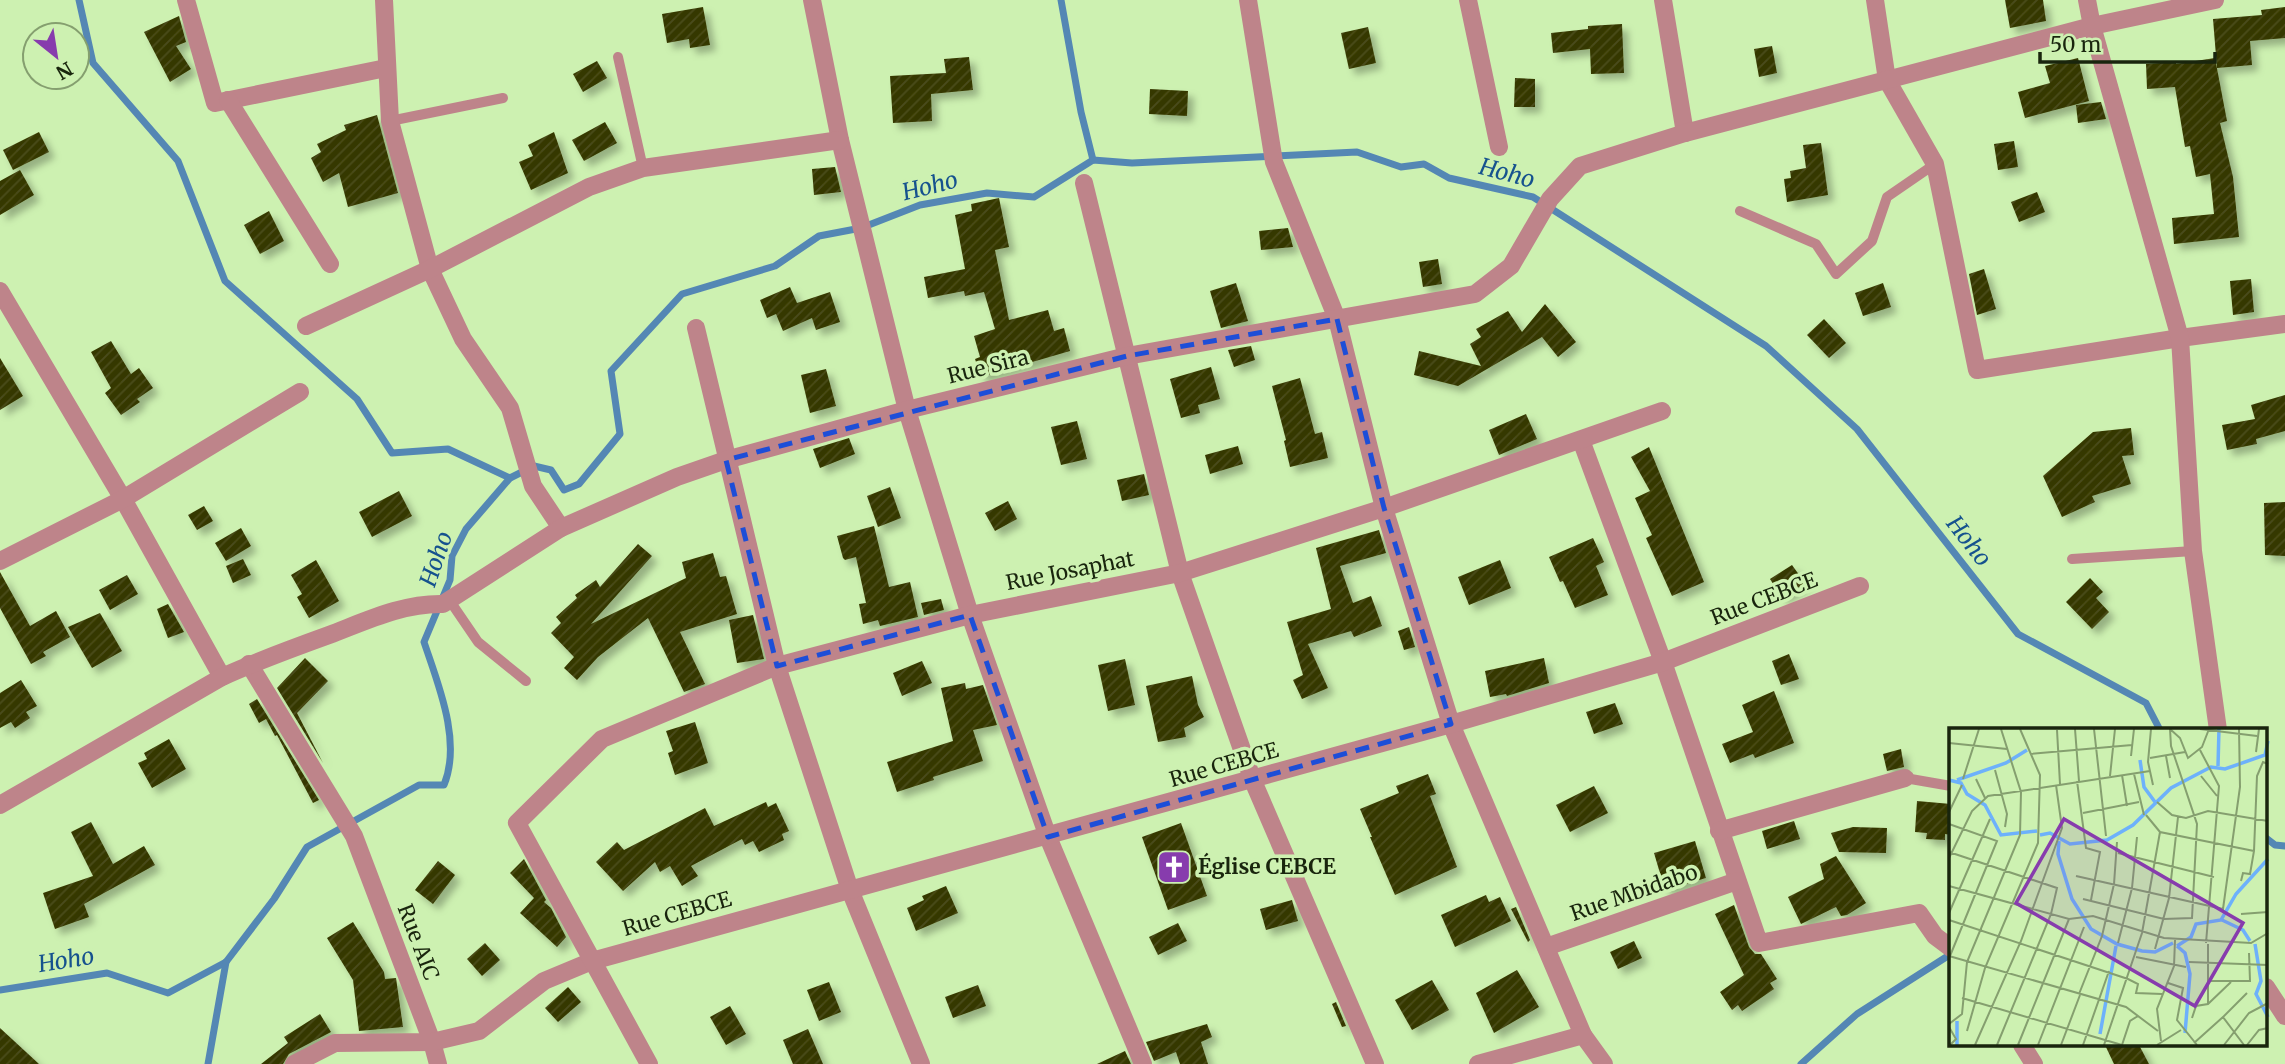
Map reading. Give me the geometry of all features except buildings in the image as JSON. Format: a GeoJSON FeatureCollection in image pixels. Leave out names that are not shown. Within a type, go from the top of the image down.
{"type":"FeatureCollection","features":[{"type":"Feature","properties":{"kind":"street"},"geometry":{"type":"LineString","coordinates":[[186,0],[215,103],[386,68]]}},
{"type":"Feature","properties":{"kind":"street"},"geometry":{"type":"LineString","coordinates":[[384,0],[390,121],[430,269],[463,339],[510,408],[533,486],[561,528]]}},
{"type":"Feature","properties":{"kind":"street"},"geometry":{"type":"LineString","coordinates":[[812,0],[840,140],[907,410],[970,615],[1048,837],[1143,1064]]}},
{"type":"Feature","properties":{"kind":"street"},"geometry":{"type":"LineString","coordinates":[[1248,0],[1272,155],[1337,319],[1384,508],[1451,724],[1583,1035],[1604,1064]]}},
{"type":"Feature","properties":{"kind":"street"},"geometry":{"type":"LineString","coordinates":[[1468,0],[1499,147]]}},
{"type":"Feature","properties":{"kind":"street"},"geometry":{"type":"LineString","coordinates":[[1663,0],[1685,133]]}},
{"type":"Feature","properties":{"kind":"street"},"geometry":{"type":"LineString","coordinates":[[1875,0],[1886,80],[1935,164],[1977,370],[2285,324]]}},
{"type":"Feature","properties":{"kind":"street"},"geometry":{"type":"LineString","coordinates":[[2087,0],[2180,338],[2193,551],[2218,728]]}},
{"type":"Feature","properties":{"kind":"street","name":"Rue Sira"},"geometry":{"type":"LineString","coordinates":[[441,603],[561,528],[677,477],[726,460],[907,410],[1127,356],[1475,294],[1511,266],[1546,207],[1580,166],[1685,133],[2092,26],[2215,0]]}},
{"type":"Feature","properties":{"kind":"street"},"geometry":{"type":"LineString","coordinates":[[228,100],[330,264]]}},
{"type":"Feature","properties":{"kind":"street"},"geometry":{"type":"LineString","coordinates":[[306,326],[430,269],[589,187],[643,168],[840,140]]}},
{"type":"Feature","properties":{"kind":"street"},"geometry":{"type":"LineString","coordinates":[[1084,183],[1180,573],[1253,781],[1376,1064]]}},
{"type":"Feature","properties":{"kind":"street"},"geometry":{"type":"LineString","coordinates":[[0,291],[7,320],[123,499],[222,677]]}},
{"type":"Feature","properties":{"kind":"street"},"geometry":{"type":"LineString","coordinates":[[696,328],[777,666],[850,890],[921,1064]]}},
{"type":"Feature","properties":{"kind":"street"},"geometry":{"type":"LineString","coordinates":[[0,561],[123,499],[300,391]]}},
{"type":"Feature","properties":{"kind":"street","name":"Rue Josaphat"},"geometry":{"type":"LineString","coordinates":[[592,961],[517,823],[602,739],[777,666],[970,615],[1180,573],[1384,508],[1662,411]]}},
{"type":"Feature","properties":{"kind":"street"},"geometry":{"type":"LineString","coordinates":[[1581,440],[1663,662],[1759,943],[1919,912],[1935,936],[1949,946]]}},
{"type":"Feature","properties":{"kind":"street","name":"Rue CEBCE"},"geometry":{"type":"LineString","coordinates":[[294,1064],[335,1042],[432,1042],[479,1031],[544,981],[592,961],[1253,781],[1663,662],[1860,586]]}},
{"type":"Feature","properties":{"kind":"street"},"geometry":{"type":"LineString","coordinates":[[0,805],[249,664],[396,610],[441,603]]}},
{"type":"Feature","properties":{"kind":"street","name":"Rue AIC"},"geometry":{"type":"LineString","coordinates":[[249,664],[354,836],[438,1064]]}},
{"type":"Feature","properties":{"kind":"street"},"geometry":{"type":"LineString","coordinates":[[1719,831],[1905,778]]}},
{"type":"Feature","properties":{"kind":"street","name":"Rue Mbidabo"},"geometry":{"type":"LineString","coordinates":[[1546,947],[1737,881]]}},
{"type":"Feature","properties":{"kind":"street"},"geometry":{"type":"LineString","coordinates":[[592,961],[649,1064]]}},
{"type":"Feature","properties":{"kind":"street"},"geometry":{"type":"LineString","coordinates":[[2268,989],[2285,1016]]}},
{"type":"Feature","properties":{"kind":"street"},"geometry":{"type":"LineString","coordinates":[[1478,1064],[1583,1035]]}},
{"type":"Feature","properties":{"kind":"street"},"geometry":{"type":"LineString","coordinates":[[2023,1046],[2035,1064]]}},
{"type":"Feature","properties":{"kind":"lane"},"geometry":{"type":"LineString","coordinates":[[618,58],[643,168]]}},
{"type":"Feature","properties":{"kind":"lane"},"geometry":{"type":"LineString","coordinates":[[390,121],[503,99]]}},
{"type":"Feature","properties":{"kind":"lane"},"geometry":{"type":"LineString","coordinates":[[1740,211],[1816,243],[1836,274],[1872,241],[1887,197],[1935,164]]}},
{"type":"Feature","properties":{"kind":"lane"},"geometry":{"type":"LineString","coordinates":[[2072,559],[2193,551]]}},
{"type":"Feature","properties":{"kind":"lane"},"geometry":{"type":"LineString","coordinates":[[441,603],[478,642],[526,681]]}},
{"type":"Feature","properties":{"kind":"lane"},"geometry":{"type":"LineString","coordinates":[[1905,778],[1949,786]]}},
{"type":"Feature","properties":{"kind":"highlighted area"},"geometry":{"type":"Polygon","coordinates":[[[1337,319],[1384,508],[1451,724],[1048,837],[970,615],[777,666],[726,460],[1127,356],[1337,319]]]}},
{"type":"Feature","properties":{"kind":"waterway"},"geometry":{"type":"LineString","coordinates":[[79,0],[93,63],[178,161],[225,281],[357,399],[392,453],[448,449],[510,478]]}},
{"type":"Feature","properties":{"kind":"waterway"},"geometry":{"type":"LineString","coordinates":[[1061,0],[1081,112],[1093,160]]}},
{"type":"Feature","properties":{"kind":"waterway","name":"Hoho"},"geometry":{"type":"LineString","coordinates":[[0,990],[107,973],[168,993],[226,962],[274,899],[307,847],[419,785],[444,785],[449,768],[449,731],[441,694],[424,642],[450,580],[452,556],[466,529],[510,478],[534,466],[551,470],[564,490],[579,484],[620,434],[611,371],[682,294],[775,266],[819,236],[861,228],[920,205],[987,193],[1034,197],[1093,160],[1132,163],[1357,152],[1401,167],[1424,164],[1449,178],[1533,197],[1766,346],[1857,429],[2018,634],[2146,703],[2159,728]]}},
{"type":"Feature","properties":{"kind":"waterway","name":"Hoho"},"geometry":{"type":"LineString","coordinates":[[2268,840],[2275,845],[2285,846]]}},
{"type":"Feature","properties":{"kind":"waterway"},"geometry":{"type":"LineString","coordinates":[[1801,1064],[1857,1014],[1949,955]]}},
{"type":"Feature","properties":{"kind":"waterway"},"geometry":{"type":"LineString","coordinates":[[208,1064],[226,962]]}},
{"type":"Feature","properties":{"kind":"place","name":"Église CEBCE"},"geometry":{"type":"Point","coordinates":[1174,867]}}]}
